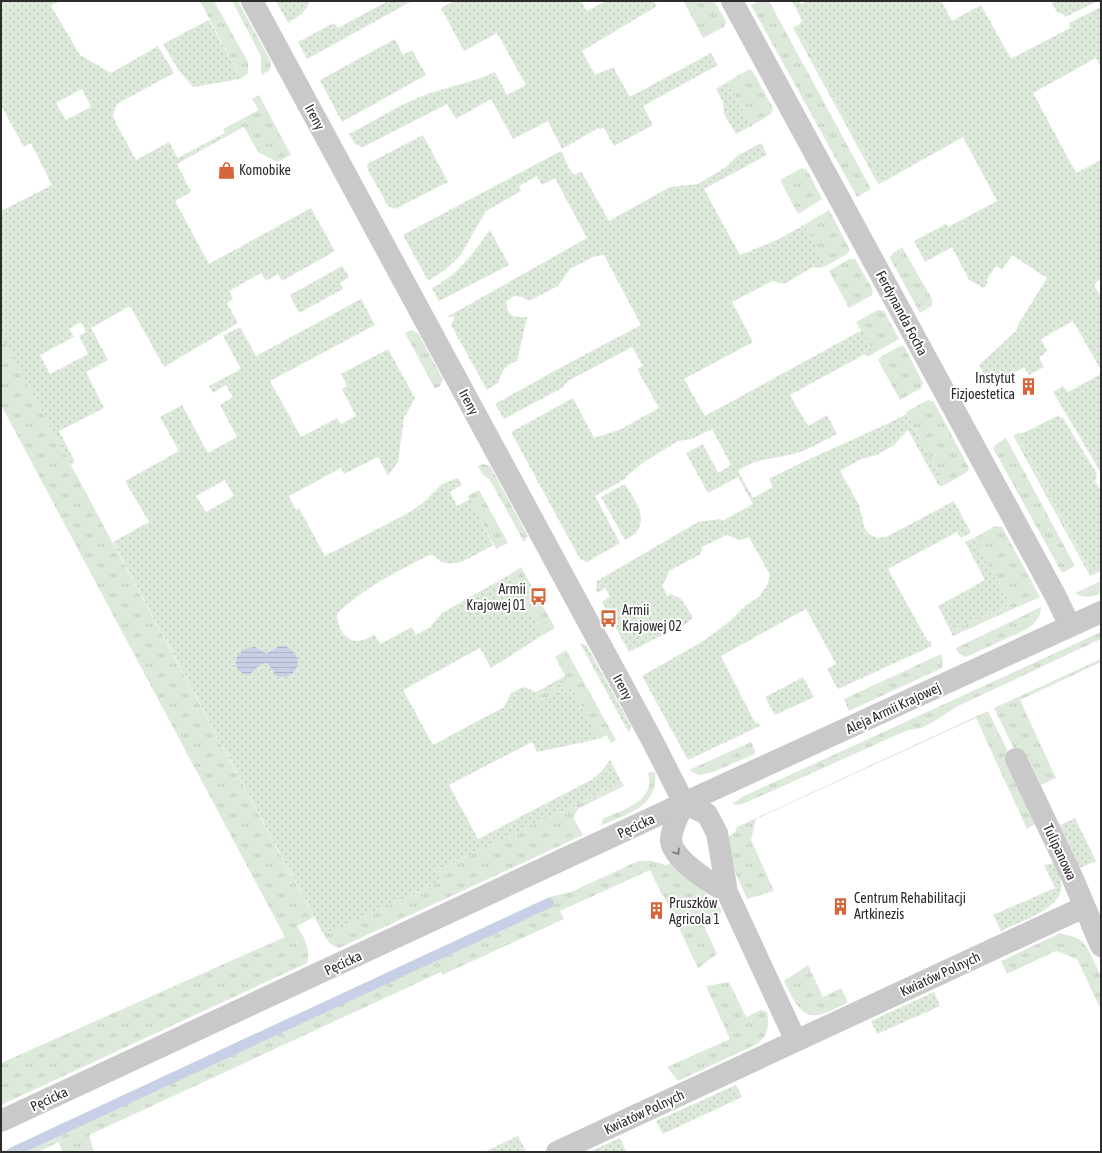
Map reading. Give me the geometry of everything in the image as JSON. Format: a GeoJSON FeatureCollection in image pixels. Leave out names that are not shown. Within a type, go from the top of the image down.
{"type":"FeatureCollection","features":[{"type":"Feature","properties":{"kind":"street","name":"Ireny"},"geometry":{"type":"LineString","coordinates":[[252,1],[652,740],[684,804]]}},
{"type":"Feature","properties":{"kind":"street","name":"Ferdynanda Focha"},"geometry":{"type":"LineString","coordinates":[[732,1],[1055,595],[1070,626]]}},
{"type":"Feature","properties":{"kind":"street","name":"Aleja Armii Krajowej"},"geometry":{"type":"LineString","coordinates":[[684,804],[1101,612]]}},
{"type":"Feature","properties":{"kind":"street","name":"Tulipanowa"},"geometry":{"type":"LineString","coordinates":[[1016,759],[1072,876],[1101,946]]}},
{"type":"Feature","properties":{"kind":"street"},"geometry":{"type":"LineString","coordinates":[[727,892],[711,883],[687,865],[671,841],[675,822],[684,804],[707,814],[710,817],[717,833],[727,892],[796,1041]]}},
{"type":"Feature","properties":{"kind":"street","name":"Pęcicka"},"geometry":{"type":"LineString","coordinates":[[1,1122],[684,804]]}},
{"type":"Feature","properties":{"kind":"street","name":"Kwiatów Polnych"},"geometry":{"type":"LineString","coordinates":[[557,1152],[1084,907]]}},
{"type":"Feature","properties":{"kind":"green space"},"geometry":{"type":"Polygon","coordinates":[[[1,1],[60,1],[51,6],[80,55],[111,73],[158,46],[174,73],[117,104],[113,115],[136,160],[169,142],[178,158],[225,133],[227,136],[177,164],[191,192],[175,201],[209,264],[311,208],[335,251],[282,281],[278,274],[266,281],[261,273],[229,291],[233,299],[227,303],[238,323],[164,367],[130,306],[91,328],[108,360],[86,372],[104,408],[59,431],[75,462],[71,465],[1,335],[1,211],[52,185],[31,143],[24,147],[3,109],[1,109],[1,1]],[[82,89],[56,103],[66,120],[91,107],[82,89]],[[81,322],[69,329],[74,337],[40,355],[50,374],[88,354],[79,336],[86,332],[81,322]]]}},
{"type":"Feature","properties":{"kind":"green space"},"geometry":{"type":"Polygon","coordinates":[[[200,1],[214,1],[248,62],[248,73],[241,79],[200,1]]]}},
{"type":"Feature","properties":{"kind":"green space"},"geometry":{"type":"Polygon","coordinates":[[[232,1],[238,1],[271,62],[270,70],[261,75],[261,56],[232,1]]]}},
{"type":"Feature","properties":{"kind":"green space"},"geometry":{"type":"Polygon","coordinates":[[[276,1],[310,1],[304,11],[288,23],[276,1]]]}},
{"type":"Feature","properties":{"kind":"green space"},"geometry":{"type":"Polygon","coordinates":[[[388,1],[412,1],[307,59],[298,42],[334,23],[338,28],[388,1]]]}},
{"type":"Feature","properties":{"kind":"green space"},"geometry":{"type":"Polygon","coordinates":[[[454,1],[581,1],[587,11],[606,1],[654,1],[657,6],[582,51],[595,75],[613,67],[630,97],[711,53],[718,65],[643,106],[653,125],[614,146],[604,128],[598,128],[562,149],[548,121],[513,139],[491,99],[456,119],[447,104],[363,147],[355,144],[349,134],[405,103],[434,92],[478,79],[495,72],[507,95],[526,85],[497,33],[464,51],[441,8],[454,1]]]}},
{"type":"Feature","properties":{"kind":"green space"},"geometry":{"type":"Polygon","coordinates":[[[714,1],[726,21],[724,27],[703,38],[684,2],[714,1]]]}},
{"type":"Feature","properties":{"kind":"green space"},"geometry":{"type":"Polygon","coordinates":[[[759,1],[769,1],[871,189],[857,197],[751,5],[759,1]]]}},
{"type":"Feature","properties":{"kind":"green space"},"geometry":{"type":"Polygon","coordinates":[[[792,1],[799,1],[801,4],[807,1],[944,1],[942,2],[952,21],[981,5],[1011,59],[1070,28],[1069,23],[1101,7],[1101,67],[1096,58],[1033,93],[1076,173],[1101,160],[1101,279],[1094,285],[1101,297],[1101,370],[1073,321],[1041,339],[1047,351],[1039,358],[1044,367],[1029,375],[1024,367],[990,386],[979,365],[1016,331],[1019,323],[1047,278],[1012,255],[1002,270],[996,266],[986,281],[988,283],[984,288],[969,280],[952,247],[925,262],[914,241],[946,224],[948,227],[997,201],[963,137],[883,182],[879,179],[796,26],[799,25],[802,20],[792,1]]]}},
{"type":"Feature","properties":{"kind":"green space"},"geometry":{"type":"Polygon","coordinates":[[[1051,1],[1098,1],[1065,17],[1063,14],[1057,12],[1051,1]]]}},
{"type":"Feature","properties":{"kind":"green space"},"geometry":{"type":"Polygon","coordinates":[[[209,20],[241,79],[193,87],[179,71],[163,44],[209,20]]]}},
{"type":"Feature","properties":{"kind":"green space"},"geometry":{"type":"Polygon","coordinates":[[[796,26],[879,179],[883,182],[878,184],[793,28],[796,26]]]}},
{"type":"Feature","properties":{"kind":"green space"},"geometry":{"type":"Polygon","coordinates":[[[395,39],[403,55],[412,50],[426,75],[342,122],[320,80],[395,39]]]}},
{"type":"Feature","properties":{"kind":"green space"},"geometry":{"type":"Polygon","coordinates":[[[748,70],[752,70],[773,108],[771,114],[751,126],[727,82],[748,70]]]}},
{"type":"Feature","properties":{"kind":"green space"},"geometry":{"type":"Polygon","coordinates":[[[727,82],[751,126],[736,134],[724,114],[723,102],[716,89],[727,82]]]}},
{"type":"Feature","properties":{"kind":"green space"},"geometry":{"type":"Polygon","coordinates":[[[259,95],[291,155],[277,162],[258,152],[244,127],[227,136],[223,129],[259,110],[252,99],[259,95]]]}},
{"type":"Feature","properties":{"kind":"green space"},"geometry":{"type":"Polygon","coordinates":[[[423,135],[448,182],[395,209],[388,206],[368,170],[367,164],[423,135]]]}},
{"type":"Feature","properties":{"kind":"green space"},"geometry":{"type":"Polygon","coordinates":[[[761,143],[767,155],[704,189],[740,255],[779,239],[804,225],[826,266],[821,268],[813,267],[784,284],[772,281],[732,302],[753,342],[684,379],[705,416],[862,330],[874,353],[868,357],[865,354],[790,395],[808,426],[827,415],[837,434],[800,452],[753,463],[738,471],[753,498],[773,487],[769,479],[907,414],[945,485],[939,486],[908,430],[894,445],[877,455],[861,459],[840,471],[859,505],[865,529],[869,534],[878,538],[886,537],[954,501],[971,533],[961,538],[957,532],[888,569],[928,642],[930,641],[932,646],[838,689],[827,669],[836,664],[806,609],[721,656],[755,723],[758,722],[760,726],[688,760],[642,676],[705,640],[730,621],[746,605],[759,597],[767,585],[770,575],[749,537],[740,540],[727,535],[702,547],[701,554],[669,571],[662,585],[667,596],[671,594],[681,599],[693,617],[687,623],[629,652],[602,602],[610,596],[605,588],[598,593],[596,590],[597,581],[698,522],[720,519],[722,521],[753,504],[738,477],[708,493],[686,453],[703,444],[718,473],[731,465],[712,429],[692,439],[678,441],[644,462],[625,479],[595,496],[620,543],[587,562],[580,559],[511,432],[573,398],[594,438],[621,429],[659,408],[637,369],[643,366],[632,347],[568,381],[562,388],[504,419],[495,404],[641,325],[604,255],[593,257],[570,269],[558,286],[529,301],[522,297],[514,296],[506,302],[508,310],[512,315],[527,317],[517,361],[507,367],[498,383],[487,390],[451,325],[455,317],[447,317],[587,238],[555,178],[542,185],[537,176],[519,186],[521,191],[486,211],[460,256],[445,270],[428,281],[403,235],[561,151],[571,172],[575,175],[581,171],[609,221],[670,187],[698,184],[726,167],[737,156],[761,143]]]}},
{"type":"Feature","properties":{"kind":"green space"},"geometry":{"type":"Polygon","coordinates":[[[802,168],[807,170],[822,199],[798,214],[780,180],[802,168]]]}},
{"type":"Feature","properties":{"kind":"green space"},"geometry":{"type":"Polygon","coordinates":[[[829,210],[850,250],[847,254],[826,266],[804,225],[829,210]]]}},
{"type":"Feature","properties":{"kind":"green space"},"geometry":{"type":"Polygon","coordinates":[[[490,230],[509,265],[439,301],[432,288],[450,277],[458,270],[490,230]]]}},
{"type":"Feature","properties":{"kind":"green space"},"geometry":{"type":"Polygon","coordinates":[[[902,247],[932,299],[932,306],[920,313],[890,258],[893,253],[902,247]]]}},
{"type":"Feature","properties":{"kind":"green space"},"geometry":{"type":"Polygon","coordinates":[[[849,259],[855,259],[873,290],[872,295],[849,308],[829,271],[849,259]]]}},
{"type":"Feature","properties":{"kind":"green space"},"geometry":{"type":"Polygon","coordinates":[[[342,266],[349,277],[340,283],[343,289],[299,313],[290,295],[342,266]]]}},
{"type":"Feature","properties":{"kind":"green space"},"geometry":{"type":"Polygon","coordinates":[[[361,299],[375,325],[270,381],[301,437],[337,418],[341,424],[356,416],[342,389],[347,386],[341,374],[388,349],[415,398],[404,418],[398,462],[388,476],[378,457],[344,474],[341,468],[289,496],[296,510],[299,508],[325,556],[412,511],[425,501],[442,484],[458,478],[462,485],[450,492],[457,506],[470,499],[493,545],[461,562],[447,563],[440,561],[432,555],[427,556],[379,582],[344,607],[337,615],[337,620],[341,630],[348,638],[357,641],[364,640],[374,634],[380,644],[412,627],[416,635],[430,627],[442,613],[509,575],[543,635],[491,668],[480,648],[403,690],[433,745],[504,707],[511,693],[523,687],[536,692],[565,676],[568,681],[538,694],[534,700],[539,702],[570,685],[599,739],[537,752],[532,742],[449,785],[478,839],[593,779],[602,771],[610,760],[622,783],[437,870],[442,881],[324,935],[113,542],[149,522],[125,481],[179,451],[160,417],[182,405],[208,453],[237,437],[220,405],[233,397],[226,385],[213,393],[209,386],[241,369],[223,336],[240,327],[256,356],[361,299]],[[225,480],[196,496],[206,512],[234,496],[225,480]]]}},
{"type":"Feature","properties":{"kind":"green space"},"geometry":{"type":"Polygon","coordinates":[[[878,310],[884,311],[899,339],[874,353],[856,322],[878,310]]]}},
{"type":"Feature","properties":{"kind":"green space"},"geometry":{"type":"Polygon","coordinates":[[[411,330],[418,333],[443,379],[440,386],[435,389],[405,333],[411,330]]]}},
{"type":"Feature","properties":{"kind":"green space"},"geometry":{"type":"Polygon","coordinates":[[[1,335],[314,917],[297,926],[307,948],[307,963],[1,1105],[1,1063],[285,937],[1,405],[1,335]]]}},
{"type":"Feature","properties":{"kind":"green space"},"geometry":{"type":"Polygon","coordinates":[[[900,346],[904,346],[923,383],[921,388],[900,400],[878,360],[882,356],[900,346]]]}},
{"type":"Feature","properties":{"kind":"green space"},"geometry":{"type":"Polygon","coordinates":[[[1101,374],[1101,473],[1053,392],[1063,386],[1068,392],[1101,374]]]}},
{"type":"Feature","properties":{"kind":"green space"},"geometry":{"type":"Polygon","coordinates":[[[928,400],[934,402],[969,468],[967,472],[945,485],[906,412],[928,400]]]}},
{"type":"Feature","properties":{"kind":"green space"},"geometry":{"type":"Polygon","coordinates":[[[1057,416],[1063,418],[1097,474],[1095,481],[1101,491],[1101,565],[1090,571],[1017,434],[1026,432],[1057,416]]]}},
{"type":"Feature","properties":{"kind":"green space"},"geometry":{"type":"Polygon","coordinates":[[[1017,434],[1089,570],[1101,565],[1101,571],[1090,576],[1013,435],[1017,434]]]}},
{"type":"Feature","properties":{"kind":"green space"},"geometry":{"type":"Polygon","coordinates":[[[1006,438],[1075,566],[1062,573],[993,448],[996,444],[1006,438]]]}},
{"type":"Feature","properties":{"kind":"green space"},"geometry":{"type":"Polygon","coordinates":[[[483,464],[490,466],[528,536],[524,542],[490,480],[482,474],[478,466],[483,464]]]}},
{"type":"Feature","properties":{"kind":"green space"},"geometry":{"type":"Polygon","coordinates":[[[625,484],[637,505],[641,516],[641,522],[637,532],[625,540],[601,497],[625,484]]]}},
{"type":"Feature","properties":{"kind":"green space"},"geometry":{"type":"Polygon","coordinates":[[[479,490],[508,543],[496,549],[468,496],[479,490]]]}},
{"type":"Feature","properties":{"kind":"green space"},"geometry":{"type":"Polygon","coordinates":[[[995,526],[1002,527],[1040,597],[953,636],[951,632],[1010,604],[974,538],[995,526]]]}},
{"type":"Feature","properties":{"kind":"green space"},"geometry":{"type":"Polygon","coordinates":[[[974,538],[1010,604],[951,632],[938,606],[985,580],[965,542],[974,538]]]}},
{"type":"Feature","properties":{"kind":"green space"},"geometry":{"type":"Polygon","coordinates":[[[521,567],[555,628],[543,635],[509,575],[521,567]]]}},
{"type":"Feature","properties":{"kind":"green space"},"geometry":{"type":"Polygon","coordinates":[[[1101,581],[1101,593],[1088,597],[1075,593],[1101,581]]]}},
{"type":"Feature","properties":{"kind":"green space"},"geometry":{"type":"Polygon","coordinates":[[[1041,607],[1037,620],[1027,629],[966,657],[959,654],[956,648],[1041,607]]]}},
{"type":"Feature","properties":{"kind":"green space"},"geometry":{"type":"Polygon","coordinates":[[[1101,632],[1101,639],[958,706],[921,728],[908,730],[745,803],[739,805],[732,804],[744,796],[1101,632]]]}},
{"type":"Feature","properties":{"kind":"green space"},"geometry":{"type":"Polygon","coordinates":[[[580,643],[587,646],[631,726],[629,733],[580,643]]]}},
{"type":"Feature","properties":{"kind":"green space"},"geometry":{"type":"Polygon","coordinates":[[[566,650],[616,740],[611,743],[607,735],[599,739],[570,685],[539,702],[533,700],[538,694],[568,681],[555,657],[566,650]]]}},
{"type":"Feature","properties":{"kind":"green space"},"geometry":{"type":"Polygon","coordinates":[[[941,654],[943,661],[942,668],[849,711],[844,699],[941,654]]]}},
{"type":"Feature","properties":{"kind":"green space"},"geometry":{"type":"Polygon","coordinates":[[[1101,659],[1101,662],[1020,700],[1056,778],[1041,785],[1026,754],[1018,757],[994,708],[1101,659]]]}},
{"type":"Feature","properties":{"kind":"green space"},"geometry":{"type":"Polygon","coordinates":[[[803,677],[814,697],[775,715],[765,697],[803,677]]]}},
{"type":"Feature","properties":{"kind":"green space"},"geometry":{"type":"Polygon","coordinates":[[[988,711],[1012,760],[1035,824],[1027,829],[976,718],[756,819],[751,840],[774,891],[747,899],[735,872],[728,837],[735,832],[737,827],[988,711]]]}},
{"type":"Feature","properties":{"kind":"green space"},"geometry":{"type":"Polygon","coordinates":[[[751,742],[755,750],[755,754],[713,772],[699,775],[689,770],[751,742]]]}},
{"type":"Feature","properties":{"kind":"green space"},"geometry":{"type":"Polygon","coordinates":[[[655,771],[655,784],[648,800],[642,806],[627,815],[602,825],[604,818],[628,808],[643,797],[647,791],[649,783],[648,773],[655,771]]]}},
{"type":"Feature","properties":{"kind":"green space"},"geometry":{"type":"Polygon","coordinates":[[[622,783],[624,786],[579,808],[574,819],[583,835],[339,948],[330,943],[324,935],[442,881],[437,870],[622,783]]]}},
{"type":"Feature","properties":{"kind":"green space"},"geometry":{"type":"Polygon","coordinates":[[[1075,818],[1096,861],[1080,868],[1060,825],[1075,818]]]}},
{"type":"Feature","properties":{"kind":"green space"},"geometry":{"type":"Polygon","coordinates":[[[638,861],[651,861],[667,865],[673,861],[721,909],[720,915],[703,924],[717,954],[698,968],[650,870],[560,911],[564,919],[442,975],[441,972],[89,1135],[94,1152],[62,1152],[59,1142],[37,1152],[1,1152],[549,897],[571,892],[638,861]]]}},
{"type":"Feature","properties":{"kind":"green space"},"geometry":{"type":"Polygon","coordinates":[[[1054,863],[1061,885],[1060,893],[1056,899],[1043,911],[1001,931],[993,915],[1055,888],[1044,865],[1054,863]]]}},
{"type":"Feature","properties":{"kind":"green space"},"geometry":{"type":"Polygon","coordinates":[[[1060,933],[1082,941],[1089,951],[1101,976],[1101,1010],[1077,959],[1056,951],[1007,974],[1001,961],[1060,933]]]}},
{"type":"Feature","properties":{"kind":"green space"},"geometry":{"type":"Polygon","coordinates":[[[808,965],[823,997],[841,988],[848,1002],[822,1014],[814,1015],[802,1011],[794,1000],[784,981],[808,965]]]}},
{"type":"Feature","properties":{"kind":"green space"},"geometry":{"type":"Polygon","coordinates":[[[729,982],[746,1017],[761,1010],[767,1012],[768,1025],[764,1037],[757,1044],[678,1081],[667,1067],[730,1039],[706,986],[729,982]]]}},
{"type":"Feature","properties":{"kind":"green space"},"geometry":{"type":"Polygon","coordinates":[[[934,992],[940,1006],[877,1034],[871,1021],[934,992]]]}},
{"type":"Feature","properties":{"kind":"green space"},"geometry":{"type":"Polygon","coordinates":[[[736,1085],[742,1097],[663,1134],[656,1121],[736,1085]]]}},
{"type":"Feature","properties":{"kind":"green space"},"geometry":{"type":"Polygon","coordinates":[[[518,1136],[526,1151],[484,1152],[518,1136]]]}},
{"type":"Feature","properties":{"kind":"green space"},"geometry":{"type":"Polygon","coordinates":[[[620,1138],[626,1151],[624,1152],[589,1152],[620,1138]]]}},
{"type":"Feature","properties":{"kind":"water"},"geometry":{"type":"Polygon","coordinates":[[[282,645],[290,649],[298,660],[297,666],[290,675],[284,677],[277,676],[267,663],[258,666],[247,675],[237,668],[236,659],[248,648],[255,647],[266,653],[282,645]]]}},
{"type":"Feature","properties":{"kind":"waterway"},"geometry":{"type":"LineString","coordinates":[[13,1152],[549,903]]}},
{"type":"Feature","properties":{"kind":"place","name":"Komobike"},"geometry":{"type":"Point","coordinates":[226,170]}},
{"type":"Feature","properties":{"kind":"place","name":"Instytut Fizjoestetica"},"geometry":{"type":"Point","coordinates":[1028,386]}},
{"type":"Feature","properties":{"kind":"place","name":"Armii Krajowej 01"},"geometry":{"type":"Point","coordinates":[539,597]}},
{"type":"Feature","properties":{"kind":"place","name":"Armii Krajowej 02"},"geometry":{"type":"Point","coordinates":[609,618]}},
{"type":"Feature","properties":{"kind":"place","name":"Centrum Rehabilitacji Artkinezis"},"geometry":{"type":"Point","coordinates":[841,906]}},
{"type":"Feature","properties":{"kind":"place","name":"Pruszków Agricola 1"},"geometry":{"type":"Point","coordinates":[656,911]}}]}
